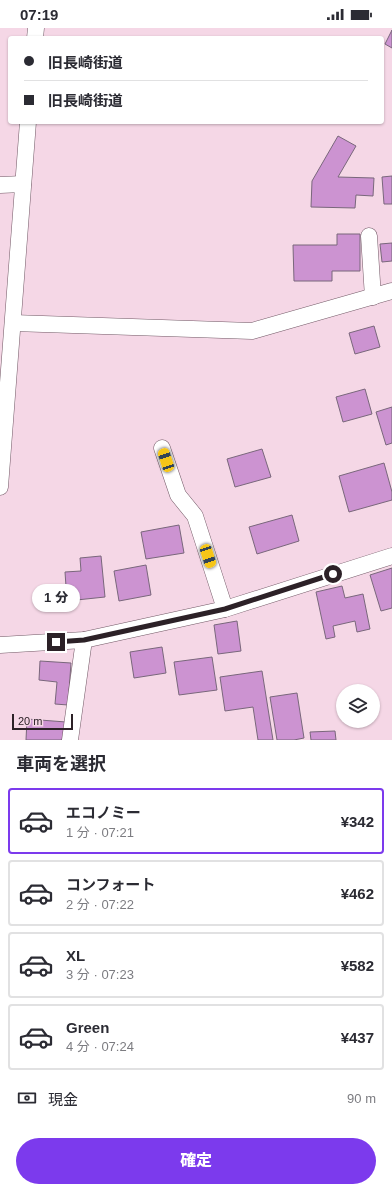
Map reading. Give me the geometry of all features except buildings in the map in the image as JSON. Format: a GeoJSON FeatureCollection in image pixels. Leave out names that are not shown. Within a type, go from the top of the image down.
{"type":"FeatureCollection","features":[{"type":"Feature","properties":{"kind":"street"},"geometry":{"type":"LineString","coordinates":[[0,487],[28,124]]}},
{"type":"Feature","properties":{"kind":"street"},"geometry":{"type":"LineString","coordinates":[[0,185],[24,184]]}},
{"type":"Feature","properties":{"kind":"street"},"geometry":{"type":"LineString","coordinates":[[369,236],[373,297]]}},
{"type":"Feature","properties":{"kind":"street"},"geometry":{"type":"LineString","coordinates":[[13,324],[252,331],[392,292]]}},
{"type":"Feature","properties":{"kind":"street"},"geometry":{"type":"LineString","coordinates":[[162,448],[178,495],[195,516],[225,609]]}},
{"type":"Feature","properties":{"kind":"street"},"geometry":{"type":"LineString","coordinates":[[0,645],[84,640],[225,609],[392,556]]}},
{"type":"Feature","properties":{"kind":"street"},"geometry":{"type":"LineString","coordinates":[[70,740],[84,640]]}},
{"type":"Feature","properties":{"kind":"route"},"geometry":{"type":"LineString","coordinates":[[56,642],[84,640],[225,609],[333,574]]}}]}
